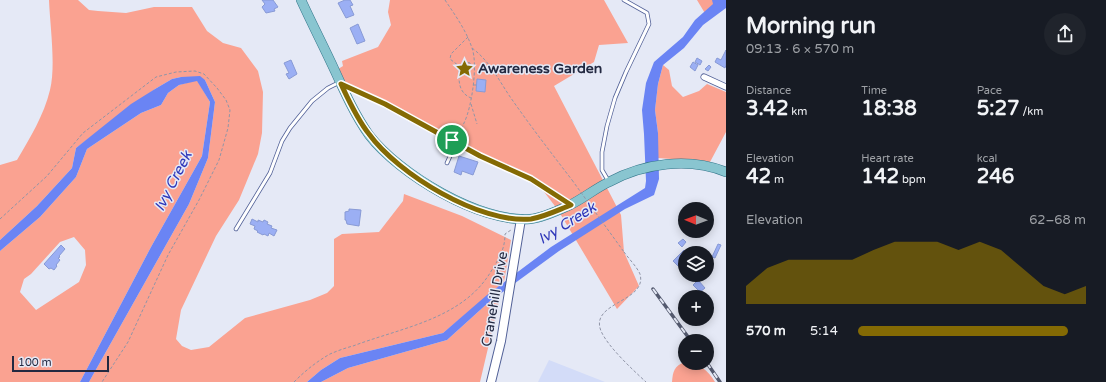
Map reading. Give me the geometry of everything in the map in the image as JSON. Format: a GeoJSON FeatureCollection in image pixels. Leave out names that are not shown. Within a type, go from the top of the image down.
{"type":"FeatureCollection","features":[{"type":"Feature","properties":{"kind":"main road"},"geometry":{"type":"LineString","coordinates":[[301,0],[358,118],[382,149],[397,163],[425,183],[486,213],[511,218],[531,219],[571,205],[626,173],[642,168],[668,164],[698,164],[726,172]]}},
{"type":"Feature","properties":{"kind":"main road","name":"Cranehill Drive"},"geometry":{"type":"LineString","coordinates":[[491,382],[501,341],[521,219]]}},
{"type":"Feature","properties":{"kind":"street"},"geometry":{"type":"LineString","coordinates":[[704,77],[726,86]]}},
{"type":"Feature","properties":{"kind":"street"},"geometry":{"type":"LineString","coordinates":[[340,83],[385,104],[480,156],[531,179],[571,205]]}},
{"type":"Feature","properties":{"kind":"lane"},"geometry":{"type":"LineString","coordinates":[[609,182],[602,170],[602,152],[607,126],[626,72],[649,24],[647,13],[624,0]]}},
{"type":"Feature","properties":{"kind":"lane"},"geometry":{"type":"LineString","coordinates":[[236,229],[270,173],[282,141],[290,128],[312,101],[328,88],[340,83]]}},
{"type":"Feature","properties":{"kind":"lane"},"geometry":{"type":"LineString","coordinates":[[447,163],[454,142]]}},
{"type":"Feature","properties":{"kind":"path"},"geometry":{"type":"LineString","coordinates":[[445,0],[462,24],[474,56],[470,104],[464,124],[454,142]]}},
{"type":"Feature","properties":{"kind":"path"},"geometry":{"type":"LineString","coordinates":[[468,37],[451,54],[450,58],[459,66],[460,88],[464,94],[471,98]]}},
{"type":"Feature","properties":{"kind":"path"},"geometry":{"type":"LineString","coordinates":[[472,48],[480,54],[490,66],[513,101],[640,273],[640,286],[637,291],[609,308],[602,315],[600,323],[601,331],[616,352],[646,382]]}},
{"type":"Feature","properties":{"kind":"path"},"geometry":{"type":"LineString","coordinates":[[459,66],[463,66],[466,62],[470,63],[471,66],[474,66]]}},
{"type":"Feature","properties":{"kind":"path"},"geometry":{"type":"LineString","coordinates":[[0,219],[47,176],[83,133],[156,77],[176,72],[196,70],[204,74],[226,100],[230,110],[228,128],[219,160],[168,255],[128,342],[102,382]]}},
{"type":"Feature","properties":{"kind":"path"},"geometry":{"type":"LineString","coordinates":[[472,85],[477,85]]}},
{"type":"Feature","properties":{"kind":"path"},"geometry":{"type":"LineString","coordinates":[[470,104],[477,124]]}},
{"type":"Feature","properties":{"kind":"path"},"geometry":{"type":"LineString","coordinates":[[294,382],[310,366],[331,354],[426,322],[452,310],[476,291],[490,274],[503,250],[505,234],[512,230]]}},
{"type":"Feature","properties":{"kind":"shaded area"},"geometry":{"type":"Polygon","coordinates":[[[49,0],[78,0],[89,10],[126,13],[154,7],[192,7],[207,31],[223,43],[241,48],[258,71],[263,92],[262,133],[258,154],[239,200],[216,236],[181,310],[176,339],[182,346],[191,350],[209,347],[245,318],[310,300],[327,293],[334,286],[334,239],[342,234],[379,232],[403,201],[404,194],[462,216],[511,240],[504,282],[443,333],[340,358],[321,370],[307,382],[89,382],[189,204],[208,158],[215,102],[205,80],[181,77],[172,79],[155,89],[76,148],[72,168],[37,206],[0,240],[0,165],[17,160],[32,135],[50,90],[53,57],[49,0]]]}},
{"type":"Feature","properties":{"kind":"shaded area"},"geometry":{"type":"Polygon","coordinates":[[[390,0],[604,0],[628,43],[599,45],[594,62],[554,86],[621,215],[624,252],[639,286],[617,309],[558,210],[538,184],[341,84],[335,71],[343,66],[342,61],[378,47],[391,25],[388,12],[390,0]]]}},
{"type":"Feature","properties":{"kind":"shaded area"},"geometry":{"type":"Polygon","coordinates":[[[697,0],[726,0],[709,20],[697,0]]]}},
{"type":"Feature","properties":{"kind":"shaded area"},"geometry":{"type":"Polygon","coordinates":[[[663,65],[669,70],[672,86],[683,97],[699,91],[707,84],[726,92],[726,132],[710,162],[658,158],[658,133],[655,110],[658,84],[663,65]]]}},
{"type":"Feature","properties":{"kind":"shaded area"},"geometry":{"type":"Polygon","coordinates":[[[197,80],[210,102],[202,156],[151,247],[80,382],[0,382],[0,251],[40,217],[76,177],[87,149],[141,113],[161,105],[168,93],[179,85],[197,80]],[[74,237],[60,242],[31,274],[24,279],[20,292],[36,310],[79,282],[86,265],[85,250],[74,237]]]}},
{"type":"Feature","properties":{"kind":"shaded area"},"geometry":{"type":"Polygon","coordinates":[[[501,293],[480,382],[321,382],[348,368],[447,340],[501,293]]]}},
{"type":"Feature","properties":{"kind":"shaded area"},"geometry":{"type":"Polygon","coordinates":[[[549,360],[605,382],[538,382],[549,360]]]}},
{"type":"Feature","properties":{"kind":"shaded area"},"geometry":{"type":"Polygon","coordinates":[[[678,365],[678,370],[705,370],[715,382],[672,382],[676,367],[678,365]]]}},
{"type":"Feature","properties":{"kind":"water"},"geometry":{"type":"Polygon","coordinates":[[[712,0],[726,0],[726,8],[703,25],[684,48],[663,65],[658,84],[655,110],[658,133],[659,179],[654,195],[625,209],[559,251],[489,302],[447,340],[348,368],[321,382],[307,382],[321,370],[340,358],[443,333],[487,295],[551,247],[645,188],[646,181],[642,110],[646,83],[654,62],[683,37],[695,20],[713,4],[712,0]]]}},
{"type":"Feature","properties":{"kind":"water"},"geometry":{"type":"Polygon","coordinates":[[[200,76],[205,80],[215,102],[208,158],[189,204],[89,382],[80,382],[151,247],[202,156],[210,102],[197,81],[179,85],[168,93],[161,105],[141,113],[87,149],[76,177],[40,217],[0,251],[0,240],[37,206],[72,168],[76,148],[131,104],[172,79],[200,76]]]}},
{"type":"Feature","properties":{"kind":"building"},"geometry":{"type":"Polygon","coordinates":[[[262,0],[273,0],[278,7],[274,9],[275,11],[266,13],[262,7],[265,4],[262,0]]]}},
{"type":"Feature","properties":{"kind":"building"},"geometry":{"type":"Polygon","coordinates":[[[345,0],[350,0],[353,5],[350,6],[354,15],[346,18],[338,3],[345,0]]]}},
{"type":"Feature","properties":{"kind":"building"},"geometry":{"type":"Polygon","coordinates":[[[358,24],[365,41],[357,44],[350,28],[358,24]]]}},
{"type":"Feature","properties":{"kind":"building"},"geometry":{"type":"Polygon","coordinates":[[[726,50],[725,68],[715,62],[717,58],[721,60],[726,50]]]}},
{"type":"Feature","properties":{"kind":"building"},"geometry":{"type":"Polygon","coordinates":[[[697,58],[702,61],[700,65],[695,62],[697,58]]]}},
{"type":"Feature","properties":{"kind":"building"},"geometry":{"type":"Polygon","coordinates":[[[291,60],[297,74],[289,79],[286,74],[289,73],[284,63],[291,60]]]}},
{"type":"Feature","properties":{"kind":"building"},"geometry":{"type":"Polygon","coordinates":[[[693,62],[698,65],[695,71],[690,67],[693,62]]]}},
{"type":"Feature","properties":{"kind":"building"},"geometry":{"type":"Polygon","coordinates":[[[709,65],[711,67],[708,71],[705,69],[709,65]]]}},
{"type":"Feature","properties":{"kind":"building"},"geometry":{"type":"Polygon","coordinates":[[[477,79],[486,80],[485,92],[476,91],[477,79]]]}},
{"type":"Feature","properties":{"kind":"building"},"geometry":{"type":"Polygon","coordinates":[[[459,156],[478,162],[473,175],[462,171],[461,175],[454,172],[459,156]]]}},
{"type":"Feature","properties":{"kind":"building"},"geometry":{"type":"Polygon","coordinates":[[[349,209],[361,210],[359,226],[347,224],[345,220],[345,212],[349,211],[349,209]]]}},
{"type":"Feature","properties":{"kind":"building"},"geometry":{"type":"Polygon","coordinates":[[[252,219],[258,222],[258,220],[263,222],[264,220],[268,222],[267,224],[272,226],[271,228],[277,230],[274,236],[269,233],[268,236],[257,232],[258,231],[254,229],[255,226],[250,224],[252,219]]]}},
{"type":"Feature","properties":{"kind":"building"},"geometry":{"type":"Polygon","coordinates":[[[683,239],[686,242],[683,246],[678,243],[683,239]]]}},
{"type":"Feature","properties":{"kind":"building"},"geometry":{"type":"Polygon","coordinates":[[[718,244],[721,245],[715,258],[714,253],[718,244]]]}},
{"type":"Feature","properties":{"kind":"building"},"geometry":{"type":"Polygon","coordinates":[[[61,245],[65,249],[58,258],[60,260],[56,265],[57,266],[54,270],[51,268],[49,269],[44,264],[61,245]]]}},
{"type":"Feature","properties":{"kind":"building"},"geometry":{"type":"Polygon","coordinates":[[[678,256],[678,266],[673,261],[678,256]]]}},
{"type":"Feature","properties":{"kind":"building"},"geometry":{"type":"Polygon","coordinates":[[[696,282],[700,282],[705,288],[702,290],[698,290],[693,285],[696,282]]]}},
{"type":"Feature","properties":{"kind":"railway"},"geometry":{"type":"LineString","coordinates":[[653,289],[686,334]]}},
{"type":"Feature","properties":{"kind":"railway"},"geometry":{"type":"LineString","coordinates":[[712,370],[720,382]]}},
{"type":"Feature","properties":{"kind":"place","name":"Awareness Garden"},"geometry":{"type":"Point","coordinates":[465,68]}},
{"type":"Feature","properties":{"kind":"route"},"geometry":{"type":"LineString","coordinates":[[341,84],[385,104],[452,140],[480,156],[531,179],[571,205],[531,219],[521,219],[486,213],[447,196],[411,174],[382,149],[358,118],[341,84]]}},
{"type":"Feature","properties":{"kind":"water label","name":"Ivy Creek"},"geometry":{"type":"Point","coordinates":[173,181]}},
{"type":"Feature","properties":{"kind":"water label","name":"Ivy Creek"},"geometry":{"type":"Point","coordinates":[567,223]}}]}
